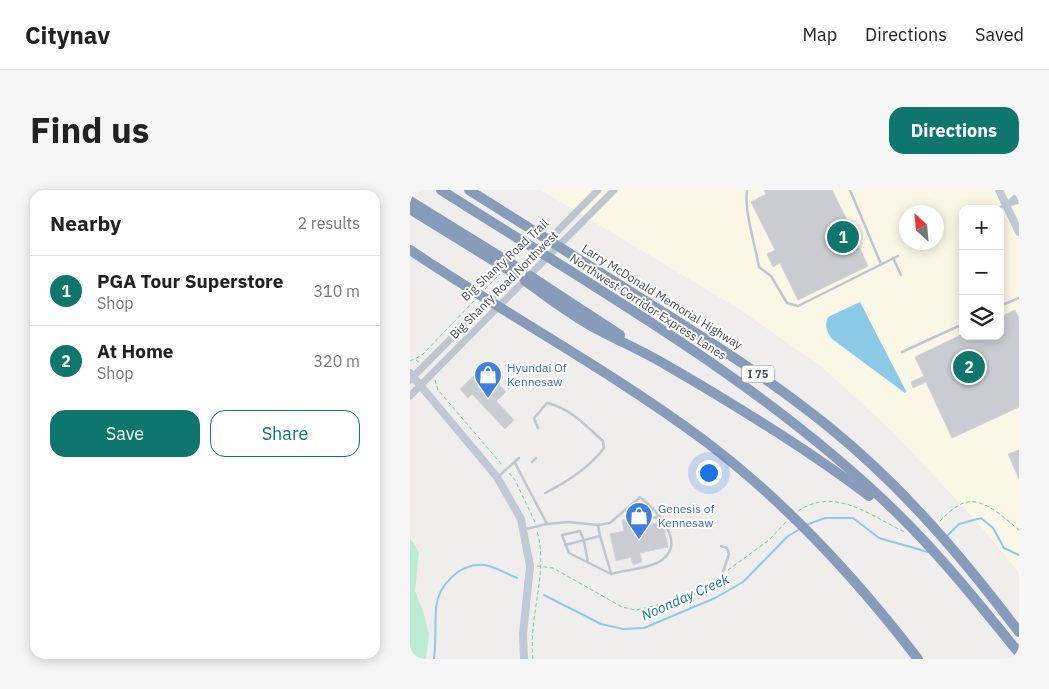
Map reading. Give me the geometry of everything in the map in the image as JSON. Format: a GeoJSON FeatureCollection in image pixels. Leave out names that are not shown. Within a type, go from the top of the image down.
{"type":"FeatureCollection","features":[{"type":"Feature","properties":{"kind":"highway","name":"Northwest Corridor Express Lanes"},"geometry":{"type":"LineString","coordinates":[[441,190],[570,271],[746,386],[794,424],[894,514]]}},
{"type":"Feature","properties":{"kind":"highway","name":"Larry McDonald Memorial Highway"},"geometry":{"type":"LineString","coordinates":[[469,190],[778,388],[830,428],[864,458],[921,514],[964,563],[1019,632]]}},
{"type":"Feature","properties":{"kind":"highway"},"geometry":{"type":"LineString","coordinates":[[410,201],[513,271]]}},
{"type":"Feature","properties":{"kind":"highway"},"geometry":{"type":"LineString","coordinates":[[410,209],[513,271]]}},
{"type":"Feature","properties":{"kind":"highway"},"geometry":{"type":"LineString","coordinates":[[410,250],[681,424],[780,504],[825,547],[870,598],[918,659]]}},
{"type":"Feature","properties":{"kind":"highway"},"geometry":{"type":"LineString","coordinates":[[527,278],[603,322],[632,345],[831,467],[894,514],[954,575],[1019,653]]}},
{"type":"Feature","properties":{"kind":"main road"},"geometry":{"type":"LineString","coordinates":[[999,190],[1019,232]]}},
{"type":"Feature","properties":{"kind":"main road"},"geometry":{"type":"LineString","coordinates":[[411,376],[498,477],[513,502],[524,530],[530,566],[523,634],[524,659]]}},
{"type":"Feature","properties":{"kind":"street","name":"Big Shanty Road Northwest"},"geometry":{"type":"LineString","coordinates":[[411,376],[589,195],[598,190]]}},
{"type":"Feature","properties":{"kind":"street","name":"Big Shanty Road Northwest"},"geometry":{"type":"LineString","coordinates":[[410,396],[614,190]]}},
{"type":"Feature","properties":{"kind":"street"},"geometry":{"type":"LineString","coordinates":[[1006,205],[1019,194]]}},
{"type":"Feature","properties":{"kind":"street"},"geometry":{"type":"LineString","coordinates":[[1006,205],[1019,201]]}},
{"type":"Feature","properties":{"kind":"street"},"geometry":{"type":"LineString","coordinates":[[513,271],[527,278]]}},
{"type":"Feature","properties":{"kind":"lane"},"geometry":{"type":"LineString","coordinates":[[747,190],[745,205],[750,218],[759,267],[771,276],[787,303],[798,306],[898,256]]}},
{"type":"Feature","properties":{"kind":"lane"},"geometry":{"type":"LineString","coordinates":[[850,190],[881,264]]}},
{"type":"Feature","properties":{"kind":"lane"},"geometry":{"type":"LineString","coordinates":[[893,258],[901,275]]}},
{"type":"Feature","properties":{"kind":"lane"},"geometry":{"type":"LineString","coordinates":[[1004,304],[1019,298]]}},
{"type":"Feature","properties":{"kind":"lane"},"geometry":{"type":"LineString","coordinates":[[902,352],[959,326]]}},
{"type":"Feature","properties":{"kind":"lane"},"geometry":{"type":"LineString","coordinates":[[538,428],[534,418],[548,403],[558,406],[574,415],[603,441],[604,448],[587,466],[574,476],[545,493]]}},
{"type":"Feature","properties":{"kind":"lane"},"geometry":{"type":"LineString","coordinates":[[498,477],[519,458]]}},
{"type":"Feature","properties":{"kind":"lane"},"geometry":{"type":"LineString","coordinates":[[532,462],[536,458]]}},
{"type":"Feature","properties":{"kind":"lane"},"geometry":{"type":"LineString","coordinates":[[515,463],[546,524]]}},
{"type":"Feature","properties":{"kind":"lane"},"geometry":{"type":"LineString","coordinates":[[524,530],[546,524],[568,522],[598,525],[610,523],[640,497],[666,523],[671,542],[669,551],[657,563],[611,574],[569,554],[562,535],[580,531],[588,563]]}},
{"type":"Feature","properties":{"kind":"lane"},"geometry":{"type":"LineString","coordinates":[[639,522],[660,516]]}},
{"type":"Feature","properties":{"kind":"lane"},"geometry":{"type":"LineString","coordinates":[[598,525],[611,574]]}},
{"type":"Feature","properties":{"kind":"lane"},"geometry":{"type":"LineString","coordinates":[[565,545],[600,536]]}},
{"type":"Feature","properties":{"kind":"lane"},"geometry":{"type":"LineString","coordinates":[[721,546],[727,548],[729,554],[722,575]]}},
{"type":"Feature","properties":{"kind":"path","name":"Big Shanty Road Trail"},"geometry":{"type":"LineString","coordinates":[[484,291],[513,271]]}},
{"type":"Feature","properties":{"kind":"path","name":"Big Shanty Road Trail"},"geometry":{"type":"LineString","coordinates":[[410,361],[422,355],[477,298]]}},
{"type":"Feature","properties":{"kind":"path"},"geometry":{"type":"LineString","coordinates":[[793,515],[815,502],[840,502],[853,506],[908,533]]}},
{"type":"Feature","properties":{"kind":"path"},"geometry":{"type":"LineString","coordinates":[[934,525],[959,505],[974,502],[989,507],[1019,530]]}},
{"type":"Feature","properties":{"kind":"path"},"geometry":{"type":"LineString","coordinates":[[530,566],[553,568],[622,607],[636,610],[688,598],[701,592],[769,540],[786,521]]}},
{"type":"Feature","properties":{"kind":"path"},"geometry":{"type":"LineString","coordinates":[[533,659],[533,632],[540,584],[540,566]]}},
{"type":"Feature","properties":{"kind":"shaded area"},"geometry":{"type":"Polygon","coordinates":[[[541,190],[1019,190],[1019,573],[980,525],[894,433],[822,367],[739,309],[541,190]]]}},
{"type":"Feature","properties":{"kind":"green space"},"geometry":{"type":"Polygon","coordinates":[[[410,538],[419,552],[415,591],[429,634],[426,659],[410,659],[410,538]]]}},
{"type":"Feature","properties":{"kind":"water"},"geometry":{"type":"Polygon","coordinates":[[[860,302],[906,391],[905,393],[832,339],[829,334],[826,326],[828,317],[860,302]]]}},
{"type":"Feature","properties":{"kind":"building"},"geometry":{"type":"Polygon","coordinates":[[[764,190],[832,190],[851,228],[854,227],[858,237],[855,238],[868,266],[798,300],[780,263],[773,267],[767,254],[775,250],[751,202],[766,194],[764,190]]]}},
{"type":"Feature","properties":{"kind":"building"},"geometry":{"type":"Polygon","coordinates":[[[1015,310],[1019,318],[1019,407],[952,438],[926,382],[913,388],[911,382],[924,376],[915,357],[959,336],[959,340],[1004,340],[1004,315],[1015,310]]]}},
{"type":"Feature","properties":{"kind":"building","name":"Hyundai Of Kennesaw"},"geometry":{"type":"Polygon","coordinates":[[[483,367],[506,392],[496,401],[514,420],[505,429],[472,394],[468,398],[460,389],[483,367]]]}},
{"type":"Feature","properties":{"kind":"building"},"geometry":{"type":"Polygon","coordinates":[[[1019,450],[1019,479],[1008,454],[1019,450]]]}},
{"type":"Feature","properties":{"kind":"building","name":"Genesis of Kennesaw"},"geometry":{"type":"Polygon","coordinates":[[[635,517],[638,527],[660,522],[664,529],[668,547],[640,553],[642,562],[633,565],[631,557],[616,561],[610,534],[624,531],[622,520],[635,517]]]}},
{"type":"Feature","properties":{"kind":"waterway","name":"Noonday Creek"},"geometry":{"type":"LineString","coordinates":[[806,525],[825,518],[853,518],[879,538],[928,552]]}},
{"type":"Feature","properties":{"kind":"waterway","name":"Noonday Creek"},"geometry":{"type":"LineString","coordinates":[[946,537],[959,524],[981,518],[993,528],[1004,548],[1019,555]]}},
{"type":"Feature","properties":{"kind":"waterway","name":"Noonday Creek"},"geometry":{"type":"LineString","coordinates":[[544,595],[601,624],[623,629],[644,628],[715,598],[743,582],[788,536],[800,529]]}},
{"type":"Feature","properties":{"kind":"waterway","name":"Noonday Creek"},"geometry":{"type":"LineString","coordinates":[[434,659],[436,608],[441,591],[452,577],[467,568],[475,565],[484,565],[496,568],[517,578]]}},
{"type":"Feature","properties":{"kind":"place","name":"PGA Tour Superstore"},"geometry":{"type":"Point","coordinates":[843,237]}},
{"type":"Feature","properties":{"kind":"place","name":"At Home"},"geometry":{"type":"Point","coordinates":[969,367]}},
{"type":"Feature","properties":{"kind":"place","name":"Hyundai Of Kennesaw"},"geometry":{"type":"Point","coordinates":[488,399]}},
{"type":"Feature","properties":{"kind":"place","name":"Genesis of Kennesaw"},"geometry":{"type":"Point","coordinates":[639,540]}}]}
